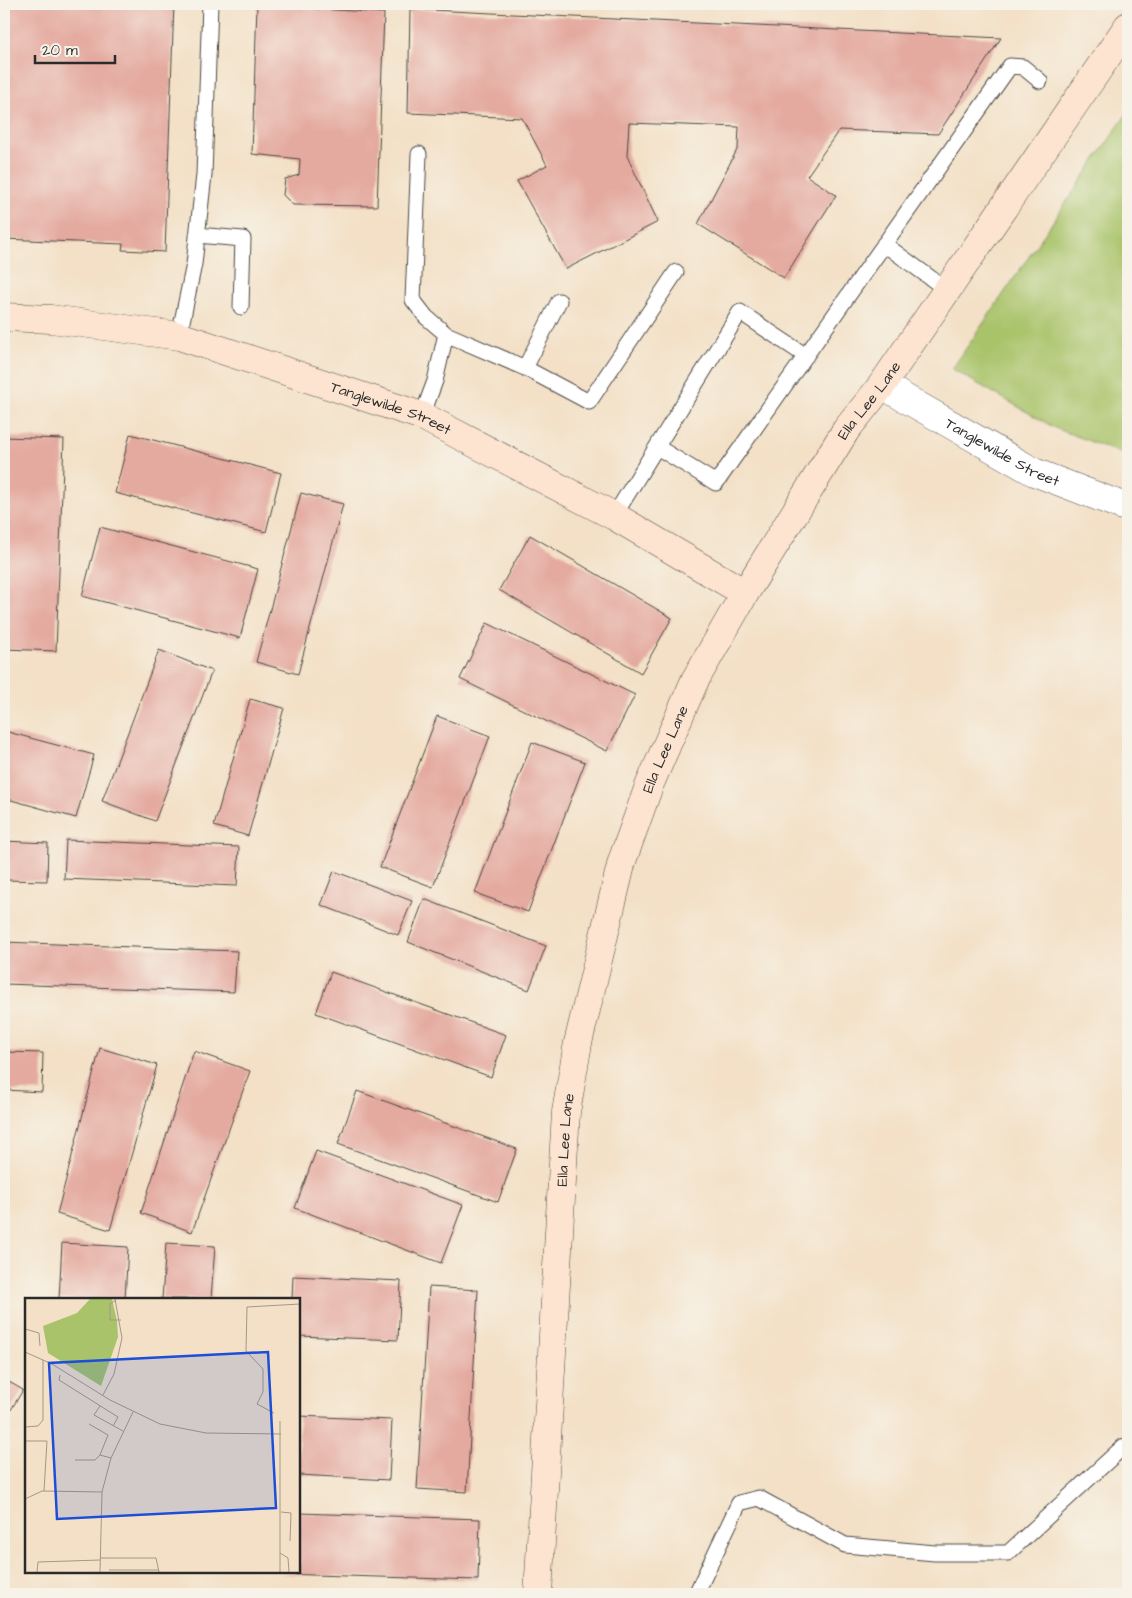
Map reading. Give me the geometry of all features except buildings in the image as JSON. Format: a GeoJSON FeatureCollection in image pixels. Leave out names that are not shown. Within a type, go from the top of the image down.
{"type":"FeatureCollection","features":[{"type":"Feature","properties":{"kind":"street","name":"Ella Lee Lane"},"geometry":{"type":"LineString","coordinates":[[538,1594],[566,1112],[578,1043],[622,861],[649,786],[695,680],[745,593],[846,430],[882,385],[1128,26]]}},
{"type":"Feature","properties":{"kind":"street","name":"Tanglewilde Street"},"geometry":{"type":"LineString","coordinates":[[4,317],[51,319],[179,336],[422,416],[614,516],[745,593]]}},
{"type":"Feature","properties":{"kind":"street","name":"Tanglewilde Street"},"geometry":{"type":"LineString","coordinates":[[882,385],[1034,472],[1128,508]]}},
{"type":"Feature","properties":{"kind":"lane"},"geometry":{"type":"LineString","coordinates":[[179,336],[194,264],[204,175],[210,4]]}},
{"type":"Feature","properties":{"kind":"lane"},"geometry":{"type":"LineString","coordinates":[[657,446],[716,483],[1010,66],[1023,67],[1040,81]]}},
{"type":"Feature","properties":{"kind":"lane"},"geometry":{"type":"LineString","coordinates":[[419,154],[413,300],[426,318],[446,334],[525,368],[588,402],[676,272]]}},
{"type":"Feature","properties":{"kind":"lane"},"geometry":{"type":"LineString","coordinates":[[197,235],[244,239],[241,307]]}},
{"type":"Feature","properties":{"kind":"lane"},"geometry":{"type":"LineString","coordinates":[[884,244],[948,290]]}},
{"type":"Feature","properties":{"kind":"lane"},"geometry":{"type":"LineString","coordinates":[[525,368],[559,301]]}},
{"type":"Feature","properties":{"kind":"lane"},"geometry":{"type":"LineString","coordinates":[[614,516],[740,312],[806,356]]}},
{"type":"Feature","properties":{"kind":"lane"},"geometry":{"type":"LineString","coordinates":[[422,416],[435,381],[446,334]]}},
{"type":"Feature","properties":{"kind":"lane"},"geometry":{"type":"LineString","coordinates":[[696,1594],[739,1504],[759,1498],[845,1545],[934,1553],[1008,1553],[1128,1445]]}},
{"type":"Feature","properties":{"kind":"green space"},"geometry":{"type":"Polygon","coordinates":[[[1128,112],[1128,456],[1055,428],[952,369],[1128,112]]]}}]}
